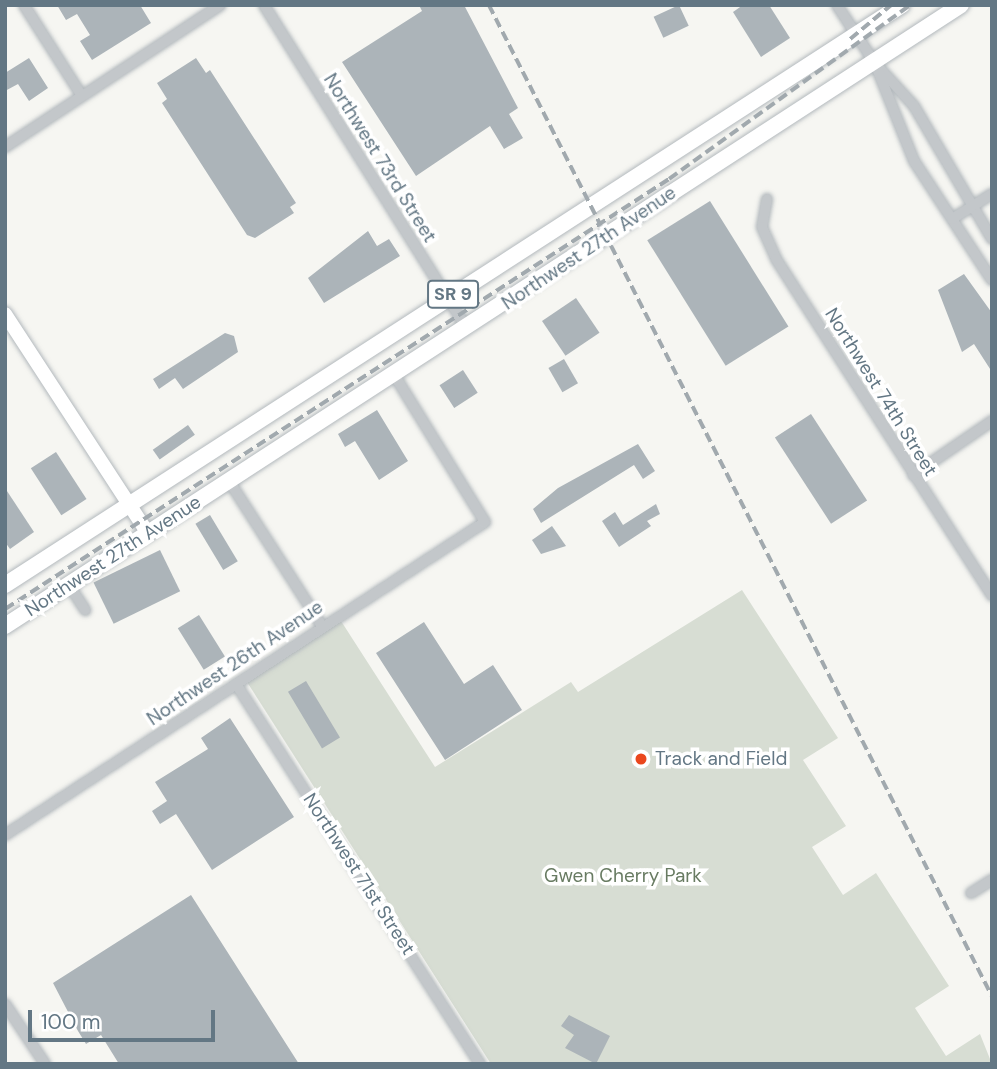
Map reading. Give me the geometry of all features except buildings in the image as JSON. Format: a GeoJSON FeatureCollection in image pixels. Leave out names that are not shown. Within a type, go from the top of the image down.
{"type":"FeatureCollection","features":[{"type":"Feature","properties":{"kind":"main road","name":"Northwest 27th Avenue"},"geometry":{"type":"LineString","coordinates":[[5,585],[902,5]]}},
{"type":"Feature","properties":{"kind":"main road","name":"Northwest 27th Avenue"},"geometry":{"type":"LineString","coordinates":[[5,626],[147,532],[468,329],[961,5]]}},
{"type":"Feature","properties":{"kind":"street"},"geometry":{"type":"LineString","coordinates":[[24,5],[82,96]]}},
{"type":"Feature","properties":{"kind":"street"},"geometry":{"type":"LineString","coordinates":[[5,147],[219,5]]}},
{"type":"Feature","properties":{"kind":"street","name":"Northwest 73rd Street"},"geometry":{"type":"LineString","coordinates":[[264,5],[468,329]]}},
{"type":"Feature","properties":{"kind":"street"},"geometry":{"type":"LineString","coordinates":[[837,5],[874,62],[914,162],[992,281]]}},
{"type":"Feature","properties":{"kind":"street"},"geometry":{"type":"LineString","coordinates":[[874,62],[914,106],[992,239]]}},
{"type":"Feature","properties":{"kind":"street"},"geometry":{"type":"LineString","coordinates":[[952,219],[992,194]]}},
{"type":"Feature","properties":{"kind":"street","name":"Northwest 74th Street"},"geometry":{"type":"LineString","coordinates":[[767,199],[762,227],[768,245],[992,596]]}},
{"type":"Feature","properties":{"kind":"street"},"geometry":{"type":"LineString","coordinates":[[5,314],[147,532]]}},
{"type":"Feature","properties":{"kind":"street","name":"Northwest 26th Avenue"},"geometry":{"type":"LineString","coordinates":[[5,835],[485,522],[395,376]]}},
{"type":"Feature","properties":{"kind":"street"},"geometry":{"type":"LineString","coordinates":[[913,475],[992,421]]}},
{"type":"Feature","properties":{"kind":"street"},"geometry":{"type":"LineString","coordinates":[[229,481],[322,626]]}},
{"type":"Feature","properties":{"kind":"street"},"geometry":{"type":"LineString","coordinates":[[69,585],[85,610]]}},
{"type":"Feature","properties":{"kind":"street","name":"Northwest 71st Street"},"geometry":{"type":"LineString","coordinates":[[236,684],[480,1064]]}},
{"type":"Feature","properties":{"kind":"street"},"geometry":{"type":"LineString","coordinates":[[971,893],[992,880]]}},
{"type":"Feature","properties":{"kind":"street"},"geometry":{"type":"LineString","coordinates":[[5,1004],[45,1064]]}},
{"type":"Feature","properties":{"kind":"green space","name":"Gwen Cherry Park"},"geometry":{"type":"Polygon","coordinates":[[[742,590],[838,738],[803,760],[846,826],[812,847],[843,895],[876,873],[949,986],[915,1008],[946,1056],[980,1034],[992,1064],[491,1064],[247,682],[341,621],[435,767],[571,682],[578,692],[742,590]]]}},
{"type":"Feature","properties":{"kind":"railway"},"geometry":{"type":"LineString","coordinates":[[489,5],[992,996]]}},
{"type":"Feature","properties":{"kind":"railway"},"geometry":{"type":"LineString","coordinates":[[850,39],[891,5]]}},
{"type":"Feature","properties":{"kind":"railway"},"geometry":{"type":"LineString","coordinates":[[5,609],[669,179],[910,5]]}},
{"type":"Feature","properties":{"kind":"place","name":"Track and Field"},"geometry":{"type":"Point","coordinates":[641,759]}}]}
